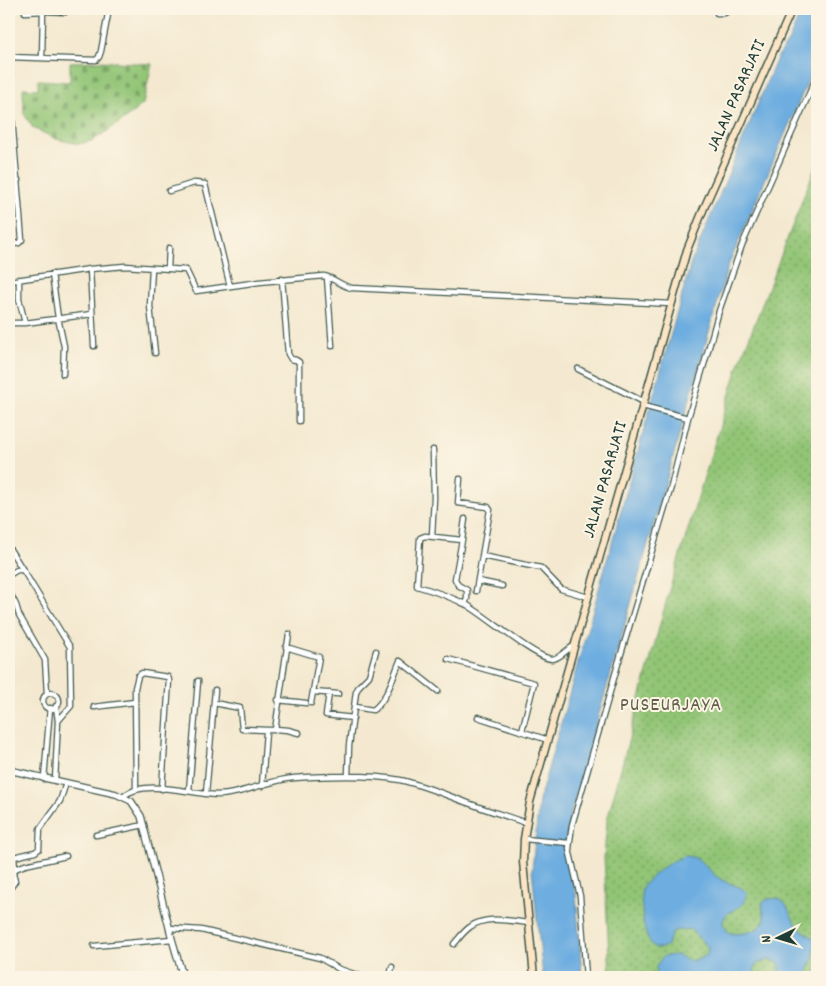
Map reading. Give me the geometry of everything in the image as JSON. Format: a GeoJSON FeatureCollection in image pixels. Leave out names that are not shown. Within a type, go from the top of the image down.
{"type":"FeatureCollection","features":[{"type":"Feature","properties":{"kind":"main road","name":"JALAN PASARJATI"},"geometry":{"type":"LineString","coordinates":[[534,977],[523,862],[524,839],[530,802],[588,597],[646,405],[670,304],[692,237],[792,9]]}},
{"type":"Feature","properties":{"kind":"street"},"geometry":{"type":"LineString","coordinates":[[25,12],[65,12],[65,9]]}},
{"type":"Feature","properties":{"kind":"street"},"geometry":{"type":"LineString","coordinates":[[10,83],[9,57],[90,61],[99,57],[110,9]]}},
{"type":"Feature","properties":{"kind":"street"},"geometry":{"type":"LineString","coordinates":[[717,13],[725,13],[730,9]]}},
{"type":"Feature","properties":{"kind":"street"},"geometry":{"type":"LineString","coordinates":[[42,58],[43,11]]}},
{"type":"Feature","properties":{"kind":"street"},"geometry":{"type":"LineString","coordinates":[[586,977],[580,896],[570,860],[569,842],[615,674],[671,487],[688,418],[719,311],[742,245],[817,76]]}},
{"type":"Feature","properties":{"kind":"street"},"geometry":{"type":"LineString","coordinates":[[9,245],[22,242],[18,180],[11,136],[11,106]]}},
{"type":"Feature","properties":{"kind":"street"},"geometry":{"type":"LineString","coordinates":[[9,158],[15,157]]}},
{"type":"Feature","properties":{"kind":"street"},"geometry":{"type":"LineString","coordinates":[[9,181],[18,180]]}},
{"type":"Feature","properties":{"kind":"street"},"geometry":{"type":"LineString","coordinates":[[169,191],[194,184],[203,183],[206,186],[230,286]]}},
{"type":"Feature","properties":{"kind":"street"},"geometry":{"type":"LineString","coordinates":[[9,203],[19,202]]}},
{"type":"Feature","properties":{"kind":"street"},"geometry":{"type":"LineString","coordinates":[[168,269],[169,248]]}},
{"type":"Feature","properties":{"kind":"street"},"geometry":{"type":"LineString","coordinates":[[9,281],[90,269],[125,266],[187,271],[195,291],[282,279],[327,276],[341,285],[352,288],[670,304]]}},
{"type":"Feature","properties":{"kind":"street"},"geometry":{"type":"LineString","coordinates":[[152,268],[150,306],[155,353]]}},
{"type":"Feature","properties":{"kind":"street"},"geometry":{"type":"LineString","coordinates":[[90,269],[94,346]]}},
{"type":"Feature","properties":{"kind":"street"},"geometry":{"type":"LineString","coordinates":[[52,274],[64,346],[63,374]]}},
{"type":"Feature","properties":{"kind":"street"},"geometry":{"type":"LineString","coordinates":[[327,276],[332,346]]}},
{"type":"Feature","properties":{"kind":"street"},"geometry":{"type":"LineString","coordinates":[[282,279],[288,354],[289,357],[299,362],[299,421]]}},
{"type":"Feature","properties":{"kind":"street"},"geometry":{"type":"LineString","coordinates":[[19,280],[19,299],[25,323]]}},
{"type":"Feature","properties":{"kind":"street"},"geometry":{"type":"LineString","coordinates":[[9,323],[25,323],[92,314]]}},
{"type":"Feature","properties":{"kind":"street"},"geometry":{"type":"LineString","coordinates":[[578,369],[646,405],[688,418]]}},
{"type":"Feature","properties":{"kind":"street"},"geometry":{"type":"LineString","coordinates":[[432,536],[434,498],[433,450]]}},
{"type":"Feature","properties":{"kind":"street"},"geometry":{"type":"LineString","coordinates":[[460,480],[458,504],[488,507],[490,510],[476,591]]}},
{"type":"Feature","properties":{"kind":"street"},"geometry":{"type":"LineString","coordinates":[[464,518],[455,579],[458,585],[467,590],[465,604]]}},
{"type":"Feature","properties":{"kind":"street"},"geometry":{"type":"LineString","coordinates":[[462,540],[432,536],[422,536],[420,538],[417,586],[441,593],[465,604],[530,649],[547,658],[559,657],[566,650],[574,646]]}},
{"type":"Feature","properties":{"kind":"street"},"geometry":{"type":"LineString","coordinates":[[9,548],[70,646],[71,706],[58,721]]}},
{"type":"Feature","properties":{"kind":"street"},"geometry":{"type":"LineString","coordinates":[[482,556],[541,568],[561,589],[588,597]]}},
{"type":"Feature","properties":{"kind":"street"},"geometry":{"type":"LineString","coordinates":[[9,575],[17,570],[23,570]]}},
{"type":"Feature","properties":{"kind":"street"},"geometry":{"type":"LineString","coordinates":[[478,581],[502,586]]}},
{"type":"Feature","properties":{"kind":"street"},"geometry":{"type":"LineString","coordinates":[[9,591],[19,615],[45,660],[47,693],[44,696],[44,704],[50,708]]}},
{"type":"Feature","properties":{"kind":"street"},"geometry":{"type":"LineString","coordinates":[[275,729],[289,634]]}},
{"type":"Feature","properties":{"kind":"street"},"geometry":{"type":"LineString","coordinates":[[278,700],[309,703],[313,692],[319,656],[286,647]]}},
{"type":"Feature","properties":{"kind":"street"},"geometry":{"type":"LineString","coordinates":[[348,776],[357,688],[369,676],[376,652]]}},
{"type":"Feature","properties":{"kind":"street"},"geometry":{"type":"LineString","coordinates":[[448,659],[534,683],[522,731]]}},
{"type":"Feature","properties":{"kind":"street"},"geometry":{"type":"LineString","coordinates":[[355,707],[376,709],[400,661],[438,691]]}},
{"type":"Feature","properties":{"kind":"street"},"geometry":{"type":"LineString","coordinates":[[136,789],[136,681],[140,674],[144,674],[169,678],[162,789]]}},
{"type":"Feature","properties":{"kind":"street"},"geometry":{"type":"LineString","coordinates":[[189,791],[198,681]]}},
{"type":"Feature","properties":{"kind":"street"},"geometry":{"type":"LineString","coordinates":[[206,794],[215,690]]}},
{"type":"Feature","properties":{"kind":"street"},"geometry":{"type":"LineString","coordinates":[[313,692],[338,694]]}},
{"type":"Feature","properties":{"kind":"street"},"geometry":{"type":"LineString","coordinates":[[47,693],[56,694],[59,702],[56,706],[58,721],[55,781]]}},
{"type":"Feature","properties":{"kind":"street"},"geometry":{"type":"LineString","coordinates":[[329,693],[326,715],[353,718]]}},
{"type":"Feature","properties":{"kind":"street"},"geometry":{"type":"LineString","coordinates":[[94,707],[135,702]]}},
{"type":"Feature","properties":{"kind":"street"},"geometry":{"type":"LineString","coordinates":[[214,703],[240,708],[242,729],[275,729],[299,733]]}},
{"type":"Feature","properties":{"kind":"street"},"geometry":{"type":"LineString","coordinates":[[50,708],[56,706]]}},
{"type":"Feature","properties":{"kind":"street"},"geometry":{"type":"LineString","coordinates":[[44,779],[50,708]]}},
{"type":"Feature","properties":{"kind":"street"},"geometry":{"type":"LineString","coordinates":[[478,717],[548,740]]}},
{"type":"Feature","properties":{"kind":"street"},"geometry":{"type":"LineString","coordinates":[[262,786],[266,730]]}},
{"type":"Feature","properties":{"kind":"street"},"geometry":{"type":"LineString","coordinates":[[47,743],[57,744]]}},
{"type":"Feature","properties":{"kind":"street"},"geometry":{"type":"LineString","coordinates":[[9,770],[124,797],[136,806],[144,825],[183,977]]}},
{"type":"Feature","properties":{"kind":"street"},"geometry":{"type":"LineString","coordinates":[[124,797],[128,792],[136,789],[162,789],[206,794],[230,793],[291,778],[382,777],[405,781],[526,823]]}},
{"type":"Feature","properties":{"kind":"street"},"geometry":{"type":"LineString","coordinates":[[15,869],[14,857],[35,852],[38,849],[40,829],[60,801],[66,783]]}},
{"type":"Feature","properties":{"kind":"street"},"geometry":{"type":"LineString","coordinates":[[96,835],[144,825]]}},
{"type":"Feature","properties":{"kind":"street"},"geometry":{"type":"LineString","coordinates":[[524,839],[569,842]]}},
{"type":"Feature","properties":{"kind":"street"},"geometry":{"type":"LineString","coordinates":[[9,890],[15,881],[11,874],[15,869],[66,856]]}},
{"type":"Feature","properties":{"kind":"street"},"geometry":{"type":"LineString","coordinates":[[454,944],[472,926],[481,922],[505,920],[529,923]]}},
{"type":"Feature","properties":{"kind":"street"},"geometry":{"type":"LineString","coordinates":[[169,928],[201,930],[320,958],[339,969],[362,977]]}},
{"type":"Feature","properties":{"kind":"street"},"geometry":{"type":"LineString","coordinates":[[94,946],[172,940]]}},
{"type":"Feature","properties":{"kind":"street"},"geometry":{"type":"LineString","coordinates":[[390,977],[392,967]]}},
{"type":"Feature","properties":{"kind":"green space"},"geometry":{"type":"Polygon","coordinates":[[[99,61],[152,64],[143,104],[125,119],[92,141],[79,144],[56,139],[33,128],[24,114],[23,88],[38,89],[38,80],[70,82],[70,62],[99,61]]]}},
{"type":"Feature","properties":{"kind":"green space"},"geometry":{"type":"Polygon","coordinates":[[[817,162],[817,977],[610,977],[604,857],[607,820],[669,591],[739,364],[817,162]]]}},
{"type":"Feature","properties":{"kind":"water"},"geometry":{"type":"Polygon","coordinates":[[[802,9],[817,9],[817,60],[728,266],[570,815],[565,848],[576,894],[582,977],[543,977],[532,870],[539,801],[691,263],[777,58],[789,40],[802,9]]]}},
{"type":"Feature","properties":{"kind":"water"},"geometry":{"type":"Polygon","coordinates":[[[685,856],[696,859],[717,877],[741,888],[747,893],[742,904],[726,915],[724,919],[723,925],[729,933],[739,934],[758,928],[765,920],[762,905],[764,901],[777,899],[785,904],[797,925],[815,941],[813,959],[805,977],[779,977],[780,967],[778,962],[769,960],[756,964],[754,972],[758,977],[657,977],[656,968],[664,956],[678,955],[689,961],[707,955],[708,947],[690,929],[673,931],[667,945],[662,948],[655,948],[648,939],[645,929],[641,899],[642,889],[649,879],[661,869],[685,856]]]}},
{"type":"Feature","properties":{"kind":"district","name":"PUSEURJAYA"},"geometry":{"type":"Point","coordinates":[671,706]}}]}
